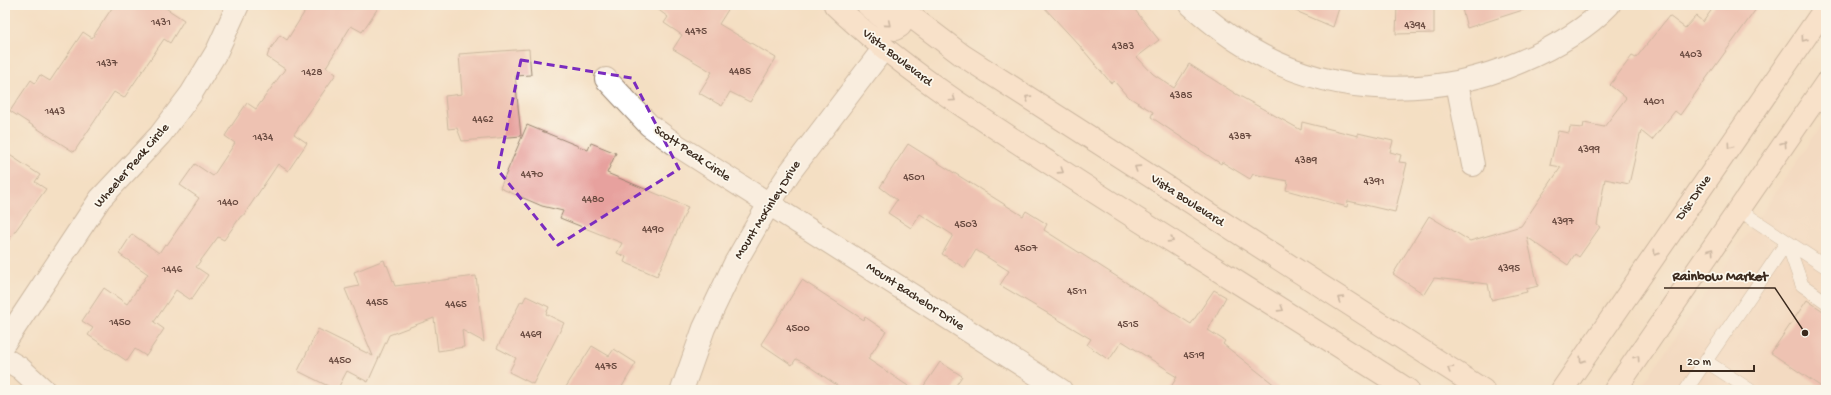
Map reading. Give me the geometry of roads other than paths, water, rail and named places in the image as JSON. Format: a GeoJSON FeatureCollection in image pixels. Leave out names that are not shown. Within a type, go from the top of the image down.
{"type":"FeatureCollection","features":[{"type":"Feature","properties":{"kind":"main road","name":"Vista Boulevard"},"geometry":{"type":"LineString","coordinates":[[835,5],[863,31],[929,83],[994,127],[1408,390]]}},
{"type":"Feature","properties":{"kind":"main road"},"geometry":{"type":"LineString","coordinates":[[868,5],[895,29],[900,26],[906,8]]}},
{"type":"Feature","properties":{"kind":"main road","name":"Disc Drive"},"geometry":{"type":"LineString","coordinates":[[1562,390],[1826,7]]}},
{"type":"Feature","properties":{"kind":"main road","name":"Vista Boulevard"},"geometry":{"type":"LineString","coordinates":[[906,8],[962,55],[1483,390]]}},
{"type":"Feature","properties":{"kind":"main road"},"geometry":{"type":"LineString","coordinates":[[1615,390],[1826,83]]}},
{"type":"Feature","properties":{"kind":"street","name":"Wheeler Peak Circle"},"geometry":{"type":"LineString","coordinates":[[5,342],[100,199],[160,135],[191,94],[217,51],[238,5]]}},
{"type":"Feature","properties":{"kind":"street"},"geometry":{"type":"LineString","coordinates":[[1191,5],[1215,26],[1252,50],[1294,69],[1337,82],[1378,88],[1424,87],[1457,83],[1498,72],[1539,54],[1576,32],[1609,5]]}},
{"type":"Feature","properties":{"kind":"street","name":"Mount McKinley Drive"},"geometry":{"type":"LineString","coordinates":[[682,390],[704,328],[734,263],[768,204],[790,172],[884,48]]}},
{"type":"Feature","properties":{"kind":"street","name":"Scott Peak Circle"},"geometry":{"type":"LineString","coordinates":[[606,78],[648,125],[768,204]]}},
{"type":"Feature","properties":{"kind":"street"},"geometry":{"type":"LineString","coordinates":[[1457,83],[1473,165]]}},
{"type":"Feature","properties":{"kind":"street","name":"Mount Bachelor Drive"},"geometry":{"type":"LineString","coordinates":[[768,204],[1061,390]]}},
{"type":"Feature","properties":{"kind":"street"},"geometry":{"type":"LineString","coordinates":[[5,358],[20,368],[44,390]]}},
{"type":"Feature","properties":{"kind":"lane"},"geometry":{"type":"LineString","coordinates":[[1739,210],[1826,267]]}},
{"type":"Feature","properties":{"kind":"lane"},"geometry":{"type":"LineString","coordinates":[[1787,242],[1802,285],[1826,302]]}},
{"type":"Feature","properties":{"kind":"lane"},"geometry":{"type":"LineString","coordinates":[[1686,390],[1707,362],[1787,242]]}},
{"type":"Feature","properties":{"kind":"lane"},"geometry":{"type":"LineString","coordinates":[[1707,362],[1750,390]]}},
{"type":"Feature","properties":{"kind":"place","name":"Rainbow Market"},"geometry":{"type":"Point","coordinates":[1805,333]}}]}
